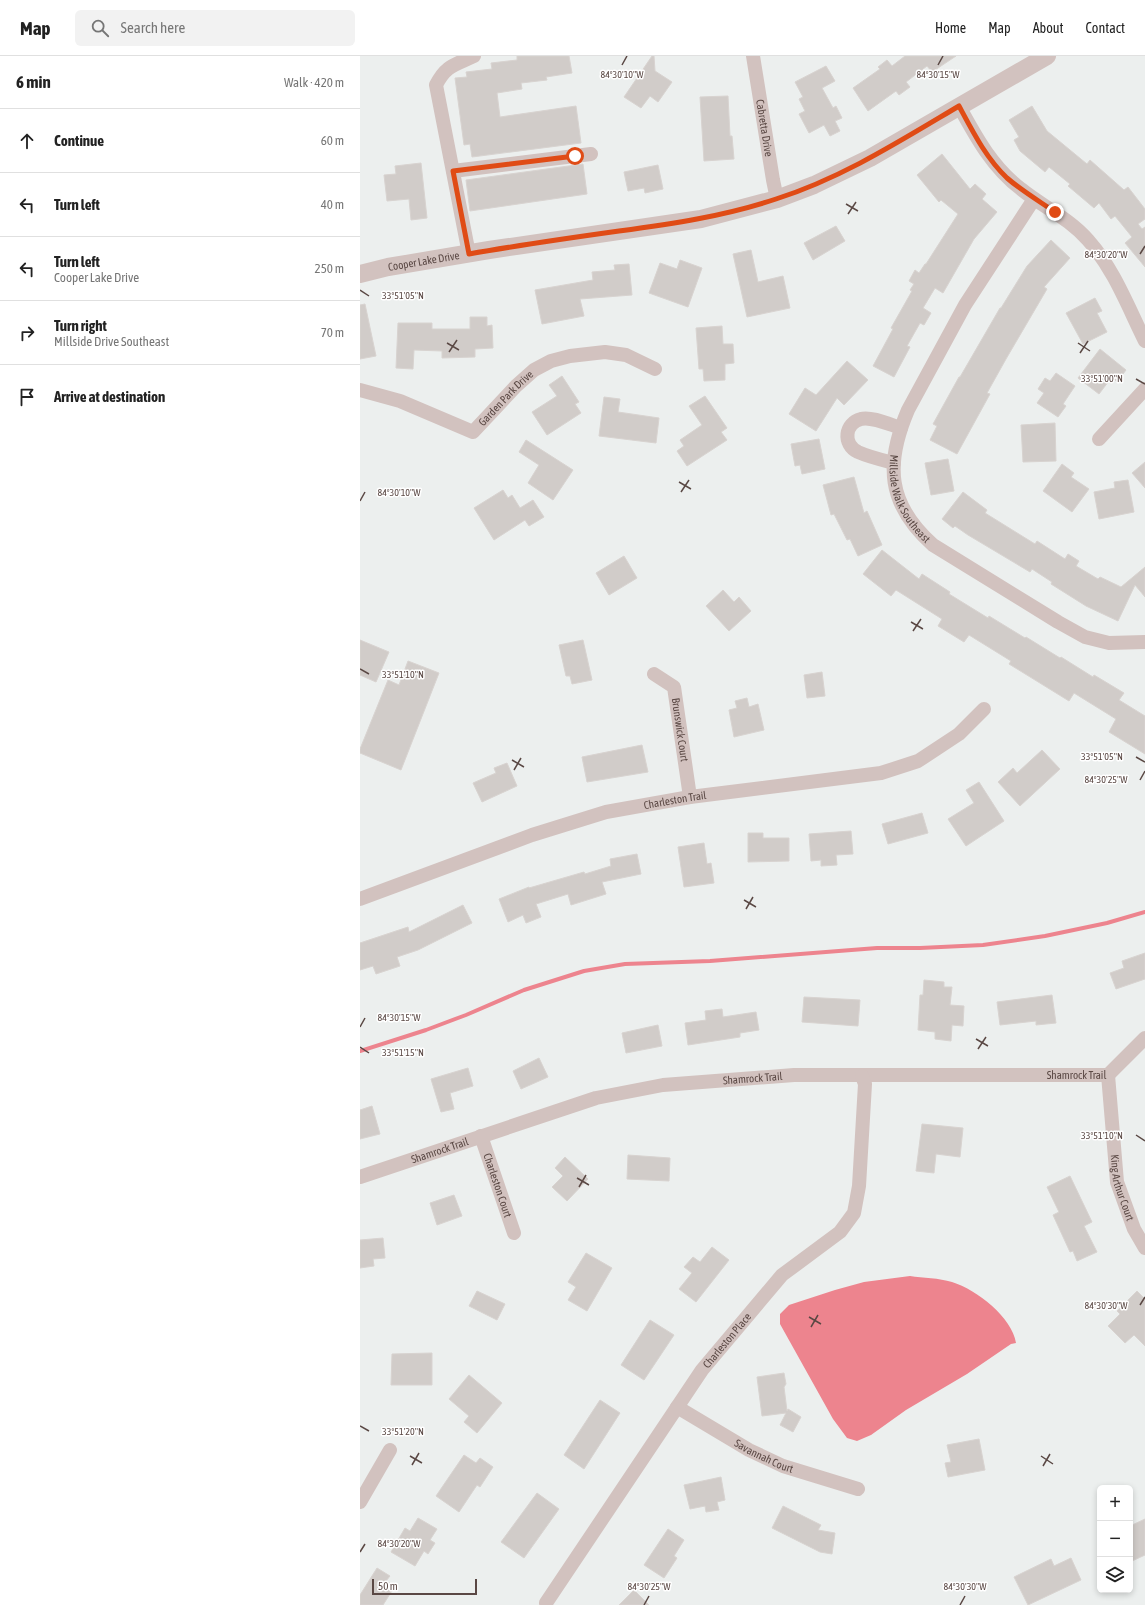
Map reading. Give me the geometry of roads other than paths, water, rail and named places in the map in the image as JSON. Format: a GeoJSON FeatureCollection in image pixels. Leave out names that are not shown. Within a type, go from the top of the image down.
{"type":"FeatureCollection","features":[{"type":"Feature","properties":{"kind":"street"},"geometry":{"type":"LineString","coordinates":[[469,254],[436,85],[446,69],[474,56]]}},
{"type":"Feature","properties":{"kind":"street","name":"Cabretta Drive"},"geometry":{"type":"LineString","coordinates":[[752,56],[772,180],[777,199]]}},
{"type":"Feature","properties":{"kind":"street","name":"Cooper Lake Drive"},"geometry":{"type":"LineString","coordinates":[[360,274],[553,240],[676,224],[742,209],[777,199],[814,185],[870,158],[1047,56]]}},
{"type":"Feature","properties":{"kind":"street"},"geometry":{"type":"LineString","coordinates":[[959,106],[976,138],[996,166],[1034,199],[1070,222],[1097,250],[1111,272],[1145,341]]}},
{"type":"Feature","properties":{"kind":"street"},"geometry":{"type":"LineString","coordinates":[[453,171],[591,154]]}},
{"type":"Feature","properties":{"kind":"street","name":"Millside Walk Southeast"},"geometry":{"type":"LineString","coordinates":[[1034,199],[965,305],[908,410],[901,428],[895,452],[895,484],[903,510],[920,534],[933,545],[1085,637],[1109,643],[1145,642]]}},
{"type":"Feature","properties":{"kind":"street","name":"Garden Park Drive"},"geometry":{"type":"LineString","coordinates":[[360,390],[400,401],[472,432],[534,370],[551,361],[570,356],[605,352],[626,355],[655,369]]}},
{"type":"Feature","properties":{"kind":"street"},"geometry":{"type":"LineString","coordinates":[[1099,439],[1145,388]]}},
{"type":"Feature","properties":{"kind":"street"},"geometry":{"type":"LineString","coordinates":[[894,464],[858,452],[847,441],[847,436],[849,430],[860,419],[868,418],[901,428]]}},
{"type":"Feature","properties":{"kind":"street","name":"Brunswick Court"},"geometry":{"type":"LineString","coordinates":[[654,674],[674,687],[690,796]]}},
{"type":"Feature","properties":{"kind":"street","name":"Charleston Trail"},"geometry":{"type":"LineString","coordinates":[[360,899],[532,835],[606,812],[690,796],[881,773],[918,761],[959,734],[984,709]]}},
{"type":"Feature","properties":{"kind":"street","name":"Shamrock Trail"},"geometry":{"type":"LineString","coordinates":[[360,1177],[596,1098],[663,1085],[794,1075],[1108,1075],[1145,1038]]}},
{"type":"Feature","properties":{"kind":"street","name":"King Arthur Court"},"geometry":{"type":"LineString","coordinates":[[1108,1075],[1117,1182],[1134,1229],[1145,1248]]}},
{"type":"Feature","properties":{"kind":"street","name":"Charleston Place"},"geometry":{"type":"LineString","coordinates":[[546,1603],[702,1370],[782,1275],[840,1232],[854,1213],[859,1186],[865,1084],[862,1076]]}},
{"type":"Feature","properties":{"kind":"street","name":"Charleston Court"},"geometry":{"type":"LineString","coordinates":[[481,1136],[514,1233]]}},
{"type":"Feature","properties":{"kind":"street","name":"Savannah Court"},"geometry":{"type":"LineString","coordinates":[[677,1407],[750,1450],[783,1466],[858,1489]]}},
{"type":"Feature","properties":{"kind":"street"},"geometry":{"type":"LineString","coordinates":[[360,1502],[390,1450]]}},
{"type":"Feature","properties":{"kind":"waterway"},"geometry":{"type":"LineString","coordinates":[[360,1051],[426,1030],[466,1015],[524,990],[584,971],[625,964],[710,961],[877,948],[920,948],[983,945],[1045,936],[1107,923],[1145,912]]}}]}
